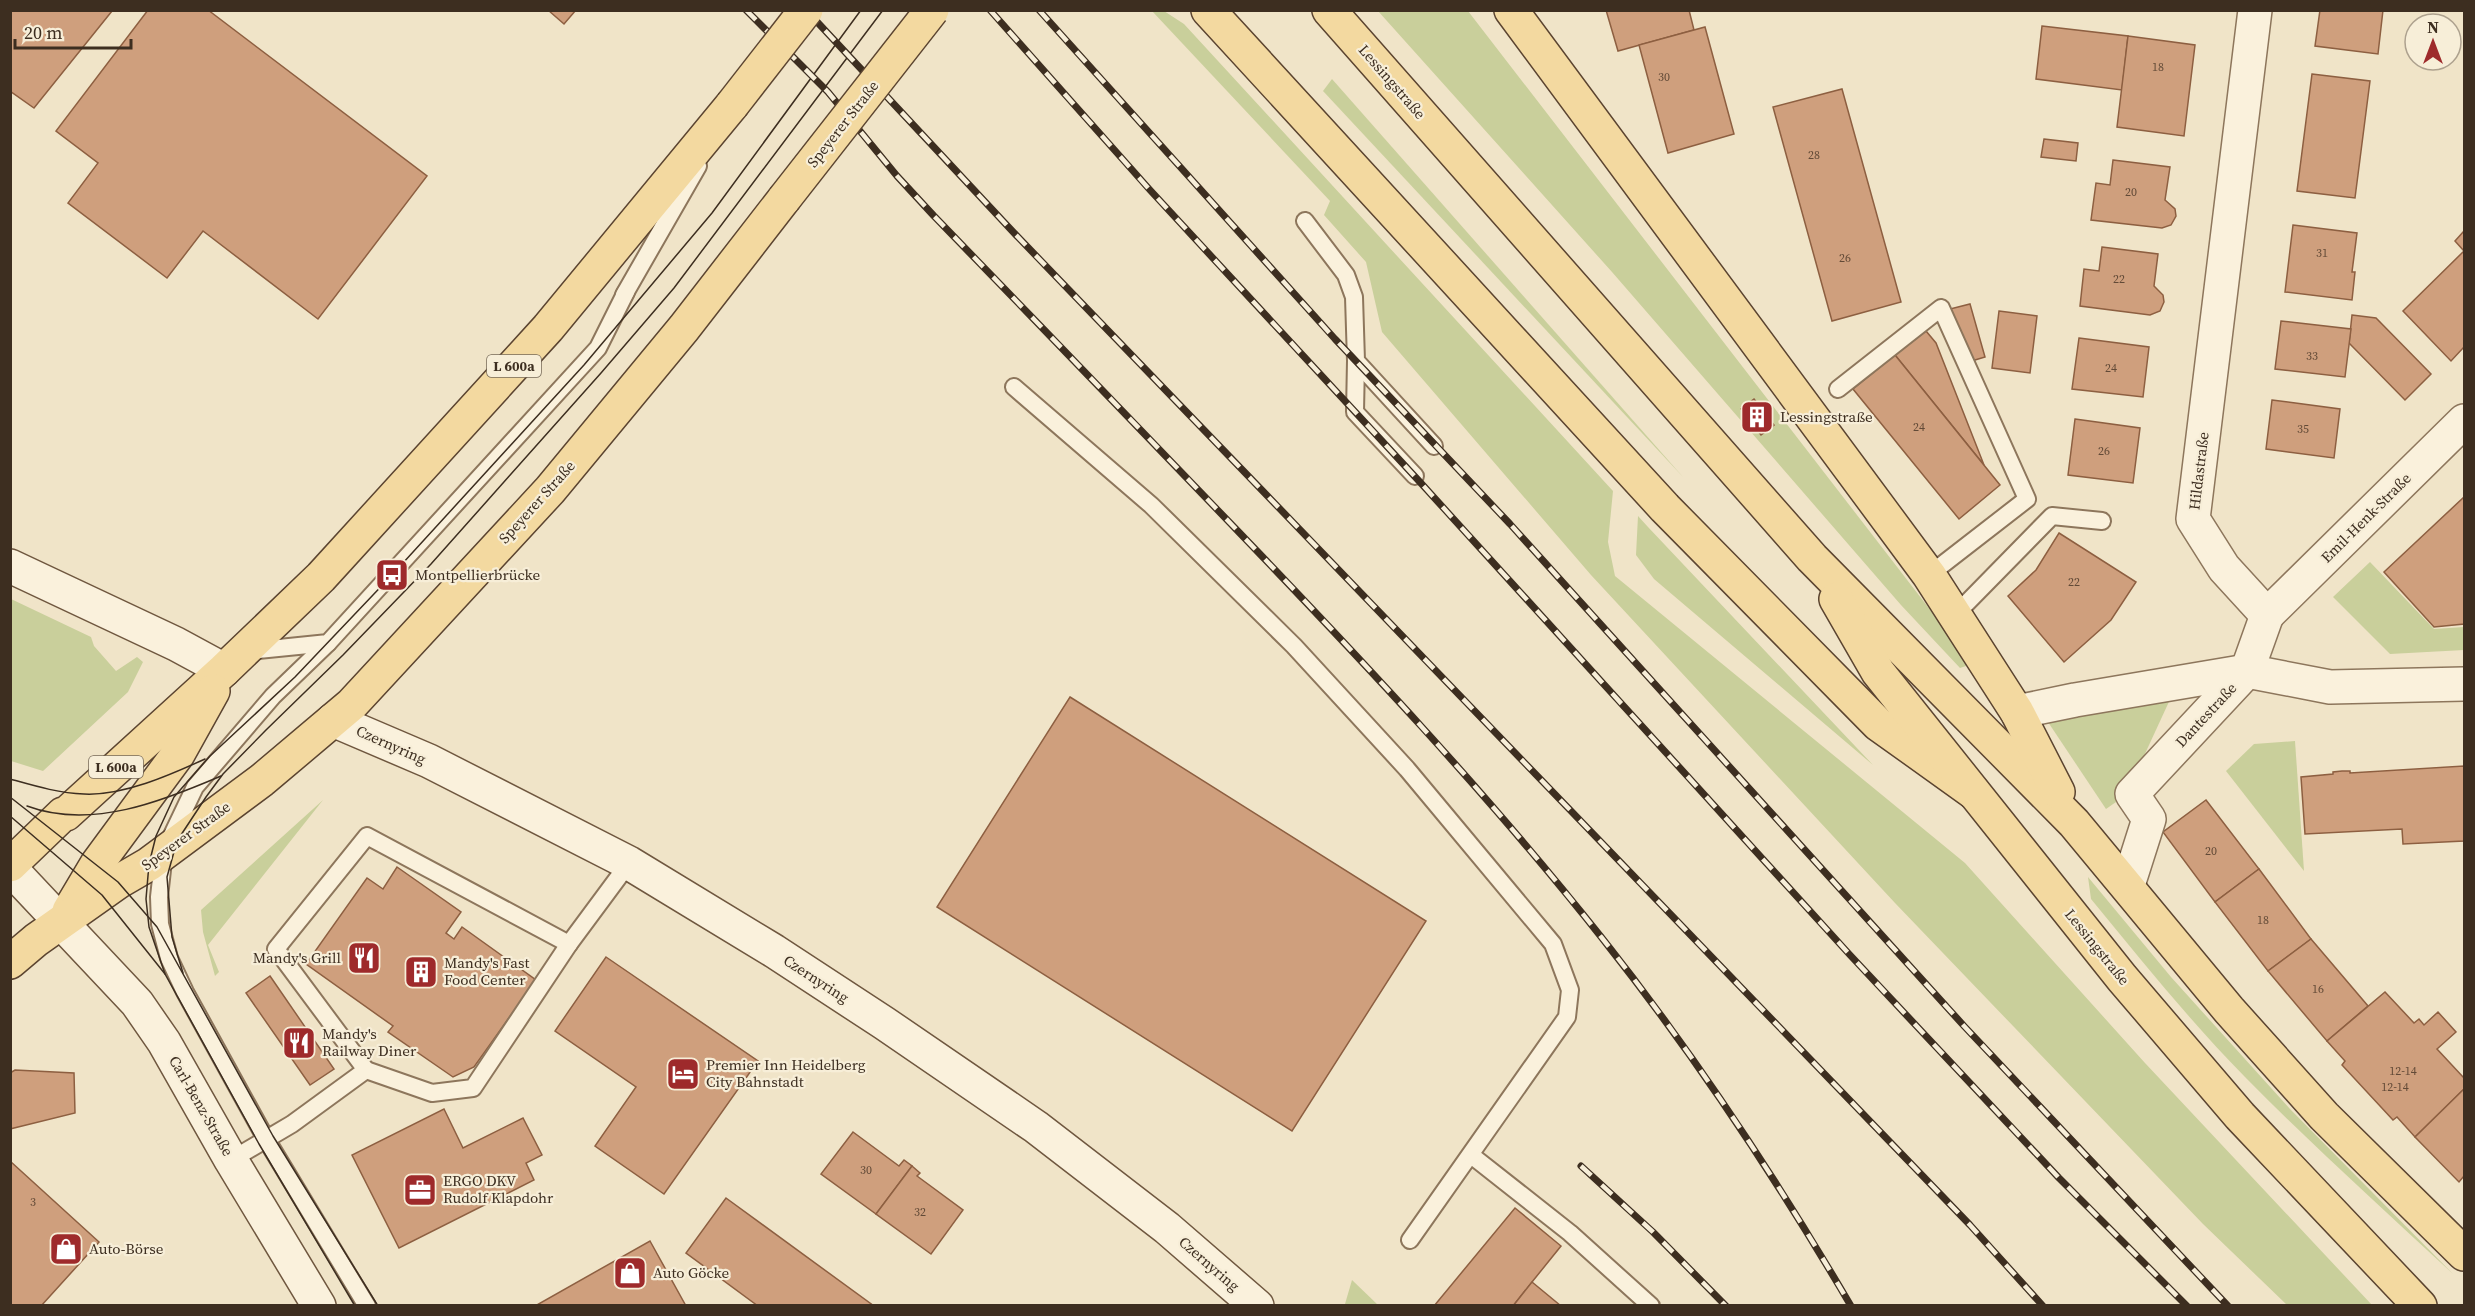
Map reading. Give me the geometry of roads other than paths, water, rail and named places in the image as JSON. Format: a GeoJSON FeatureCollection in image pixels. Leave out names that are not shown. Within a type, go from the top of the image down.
{"type":"FeatureCollection","features":[{"type":"Feature","properties":{"kind":"main road","name":"L 600a"},"geometry":{"type":"LineString","coordinates":[[10,866],[49,826],[66,814],[234,661],[321,577],[548,328],[732,105],[806,10]]}},
{"type":"Feature","properties":{"kind":"main road","name":"Speyerer Straße"},"geometry":{"type":"LineString","coordinates":[[10,962],[36,940],[164,852],[262,780],[343,712],[550,490],[684,328],[932,10]]}},
{"type":"Feature","properties":{"kind":"main road"},"geometry":{"type":"LineString","coordinates":[[1208,10],[1665,508],[1878,724],[1973,792]]}},
{"type":"Feature","properties":{"kind":"main road","name":"Lessingstraße"},"geometry":{"type":"LineString","coordinates":[[1329,10],[1812,558],[2074,823],[2128,885],[2229,1010],[2325,1116],[2464,1254]]}},
{"type":"Feature","properties":{"kind":"main road"},"geometry":{"type":"LineString","coordinates":[[1511,10],[1929,575],[2016,712],[2074,823]]}},
{"type":"Feature","properties":{"kind":"main road","name":"Hildastraße"},"geometry":{"type":"LineString","coordinates":[[2255,10],[2193,519],[2223,568],[2267,615]]}},
{"type":"Feature","properties":{"kind":"main road","name":"Emil-Henk-Straße"},"geometry":{"type":"LineString","coordinates":[[2267,615],[2464,421]]}},
{"type":"Feature","properties":{"kind":"main road","name":"Lessingstraße"},"geometry":{"type":"LineString","coordinates":[[1812,558],[1878,672],[2122,978],[2240,1116],[2420,1305]]}},
{"type":"Feature","properties":{"kind":"main road"},"geometry":{"type":"LineString","coordinates":[[10,566],[176,644],[234,661],[178,754],[97,864],[62,923],[10,866]]}},
{"type":"Feature","properties":{"kind":"main road"},"geometry":{"type":"LineString","coordinates":[[2016,712],[2247,671],[2267,615]]}},
{"type":"Feature","properties":{"kind":"main road","name":"Dantestraße"},"geometry":{"type":"LineString","coordinates":[[2128,885],[2149,819],[2132,794],[2247,671],[2330,687],[2464,684]]}},
{"type":"Feature","properties":{"kind":"main road","name":"Czernyring"},"geometry":{"type":"LineString","coordinates":[[343,712],[429,761],[629,863],[791,962],[1036,1127],[1167,1228],[1257,1305]]}},
{"type":"Feature","properties":{"kind":"main road","name":"Carl-Benz-Straße"},"geometry":{"type":"LineString","coordinates":[[62,923],[137,1003],[164,1042],[231,1161],[319,1305]]}},
{"type":"Feature","properties":{"kind":"lane"},"geometry":{"type":"LineString","coordinates":[[367,1305],[266,1139],[185,992],[169,958],[160,924],[159,897],[164,852],[195,787],[273,696],[328,643],[598,348],[625,293],[732,105]]}},
{"type":"Feature","properties":{"kind":"lane"},"geometry":{"type":"LineString","coordinates":[[1305,221],[1346,275],[1354,297],[1355,412],[1415,476]]}},
{"type":"Feature","properties":{"kind":"lane"},"geometry":{"type":"LineString","coordinates":[[1838,389],[1941,308],[2027,499],[1929,575]]}},
{"type":"Feature","properties":{"kind":"lane"},"geometry":{"type":"LineString","coordinates":[[1356,361],[1434,446]]}},
{"type":"Feature","properties":{"kind":"lane"},"geometry":{"type":"LineString","coordinates":[[1014,387],[1151,505],[1294,646],[1407,769],[1553,944],[1570,990],[1567,1017],[1410,1240]]}},
{"type":"Feature","properties":{"kind":"lane"},"geometry":{"type":"LineString","coordinates":[[1954,616],[2052,516],[2102,521]]}},
{"type":"Feature","properties":{"kind":"lane"},"geometry":{"type":"LineString","coordinates":[[234,661],[328,643]]}},
{"type":"Feature","properties":{"kind":"lane"},"geometry":{"type":"LineString","coordinates":[[569,944],[367,836],[276,950],[366,1070],[432,1093],[472,1088],[569,944],[629,863]]}},
{"type":"Feature","properties":{"kind":"lane"},"geometry":{"type":"LineString","coordinates":[[231,1161],[292,1124],[366,1070]]}},
{"type":"Feature","properties":{"kind":"lane"},"geometry":{"type":"LineString","coordinates":[[1471,1155],[1570,1233],[1651,1305]]}},
{"type":"Feature","properties":{"kind":"tram line"},"geometry":{"type":"LineString","coordinates":[[165,974],[149,927],[146,899],[149,864],[156,836],[174,797],[210,756],[295,677],[392,575],[584,365],[712,213],[861,10]]}},
{"type":"Feature","properties":{"kind":"tram line"},"geometry":{"type":"LineString","coordinates":[[183,973],[172,937],[167,877],[177,841],[206,797],[223,774],[431,564],[601,373],[674,288],[883,10]]}},
{"type":"Feature","properties":{"kind":"tram line"},"geometry":{"type":"LineString","coordinates":[[10,779],[47,789],[99,794],[146,783],[205,759]]}},
{"type":"Feature","properties":{"kind":"tram line"},"geometry":{"type":"LineString","coordinates":[[27,806],[51,813],[101,814],[151,803],[221,776]]}},
{"type":"Feature","properties":{"kind":"tram line"},"geometry":{"type":"LineString","coordinates":[[10,797],[118,882],[157,927],[273,1136],[378,1306]]}},
{"type":"Feature","properties":{"kind":"tram line"},"geometry":{"type":"LineString","coordinates":[[10,816],[102,895],[165,974],[259,1144],[355,1306]]}},
{"type":"Feature","properties":{"kind":"railway"},"geometry":{"type":"LineString","coordinates":[[746,10],[828,92],[897,176],[934,216],[1328,626],[1514,831],[1602,938],[1669,1026],[1764,1164],[1851,1306]]}},
{"type":"Feature","properties":{"kind":"railway"},"geometry":{"type":"LineString","coordinates":[[806,10],[1016,235],[1970,1225],[2043,1306]]}},
{"type":"Feature","properties":{"kind":"railway"},"geometry":{"type":"LineString","coordinates":[[990,10],[1150,190],[1419,481],[1850,955],[2059,1178],[2187,1306]]}},
{"type":"Feature","properties":{"kind":"railway"},"geometry":{"type":"LineString","coordinates":[[1039,10],[1335,339],[1510,524],[1964,1026],[2228,1306]]}},
{"type":"Feature","properties":{"kind":"railway"},"geometry":{"type":"LineString","coordinates":[[1581,1166],[1653,1232],[1726,1306]]}},
{"type":"Feature","properties":{"kind":"place","name":"Lessingstraße"},"geometry":{"type":"Point","coordinates":[1757,417]}},
{"type":"Feature","properties":{"kind":"place","name":"Montpellierbrücke"},"geometry":{"type":"Point","coordinates":[392,575]}},
{"type":"Feature","properties":{"kind":"place","name":"Mandy's Grill"},"geometry":{"type":"Point","coordinates":[364,958]}},
{"type":"Feature","properties":{"kind":"place","name":"Mandy's Fast Food Center"},"geometry":{"type":"Point","coordinates":[421,972]}},
{"type":"Feature","properties":{"kind":"place","name":"Mandy's Railway Diner"},"geometry":{"type":"Point","coordinates":[299,1043]}},
{"type":"Feature","properties":{"kind":"place","name":"Premier Inn Heidelberg City Bahnstadt"},"geometry":{"type":"Point","coordinates":[683,1074]}},
{"type":"Feature","properties":{"kind":"place","name":"ERGO DKV Rudolf Klapdohr"},"geometry":{"type":"Point","coordinates":[420,1190]}},
{"type":"Feature","properties":{"kind":"place","name":"Auto-Börse"},"geometry":{"type":"Point","coordinates":[66,1249]}},
{"type":"Feature","properties":{"kind":"place","name":"Auto Göcke"},"geometry":{"type":"Point","coordinates":[630,1273]}}]}
